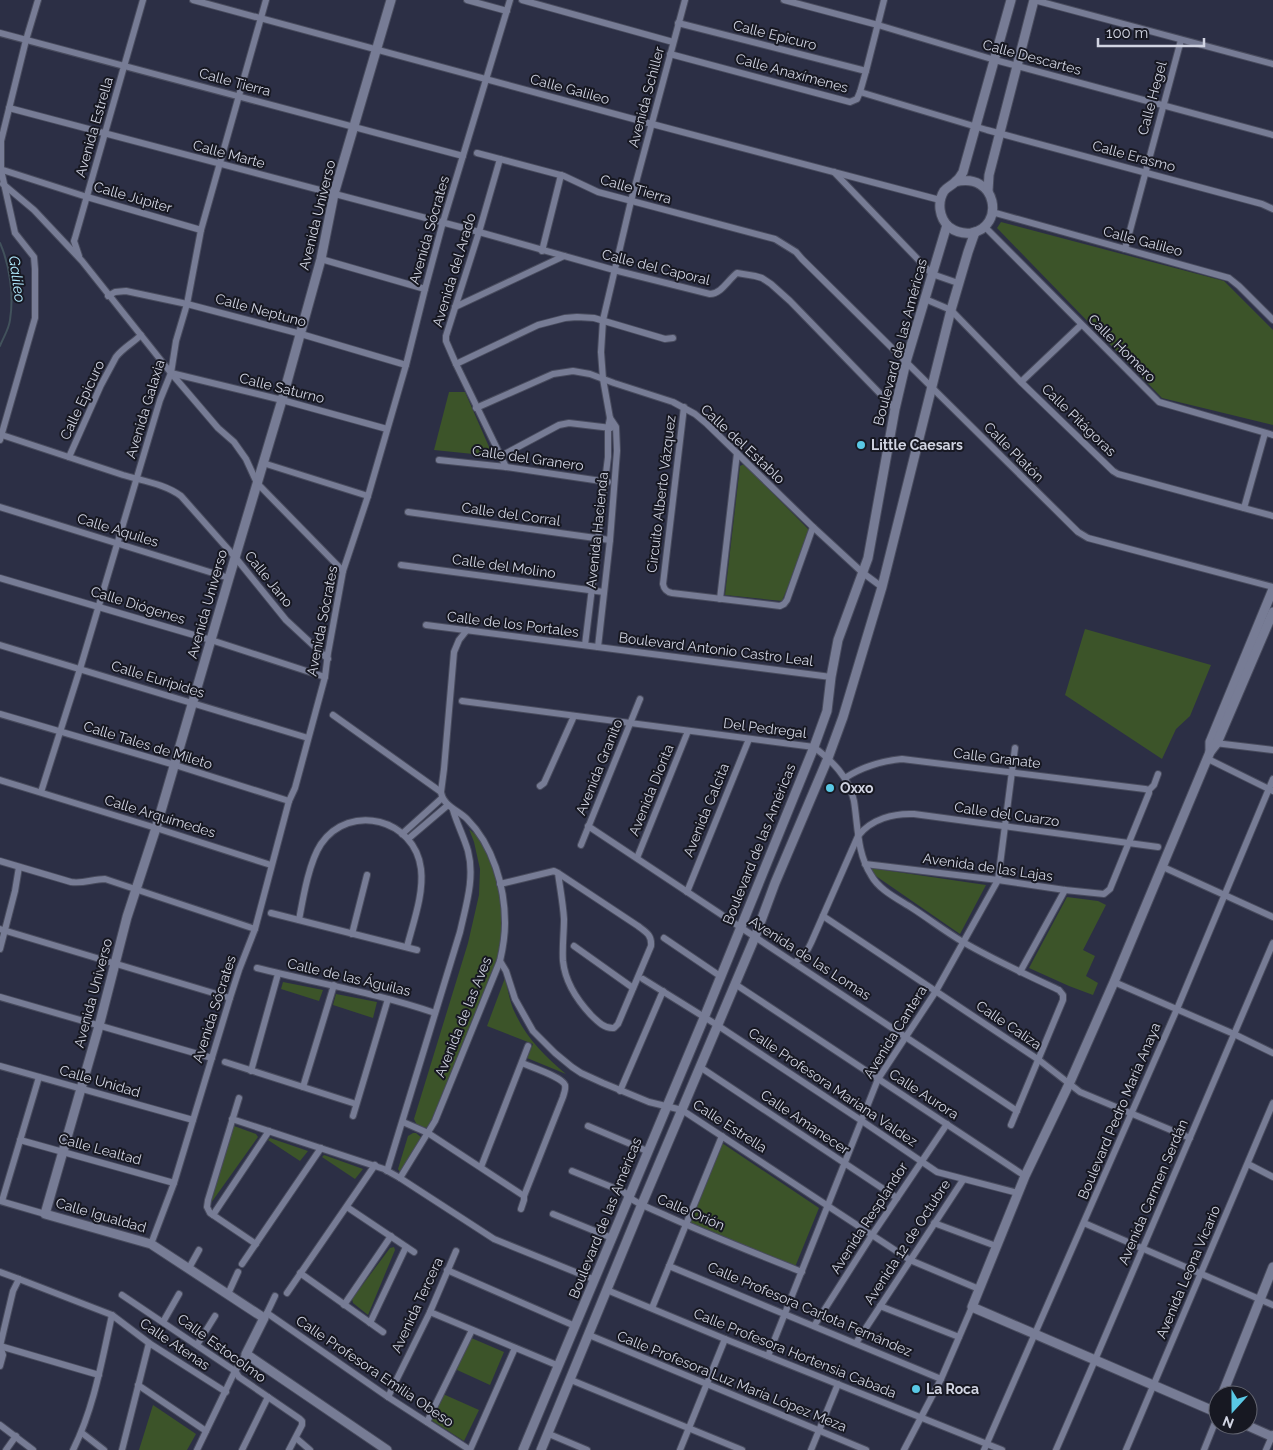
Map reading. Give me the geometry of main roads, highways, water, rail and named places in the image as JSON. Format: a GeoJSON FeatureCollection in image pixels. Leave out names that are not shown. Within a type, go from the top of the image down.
{"type":"FeatureCollection","features":[{"type":"Feature","properties":{"kind":"main road","name":"Avenida Universo"},"geometry":{"type":"LineString","coordinates":[[45,1214],[99,1026],[127,917],[156,828],[301,334],[321,259],[334,194],[392,0]]}},
{"type":"Feature","properties":{"kind":"main road"},"geometry":{"type":"LineString","coordinates":[[1011,0],[963,172],[944,192],[940,200],[942,217],[947,225],[956,231],[975,232],[984,226],[992,212],[993,204],[988,191],[989,175],[1034,0]]}},
{"type":"Feature","properties":{"kind":"main road"},"geometry":{"type":"LineString","coordinates":[[955,182],[963,180],[972,181],[980,184],[988,191]]}},
{"type":"Feature","properties":{"kind":"main road","name":"Boulevard de las Américas"},"geometry":{"type":"LineString","coordinates":[[523,1450],[704,1018],[814,747],[826,711],[838,640],[863,573],[872,538],[906,362],[947,225]]}},
{"type":"Feature","properties":{"kind":"main road","name":"Boulevard de las Américas"},"geometry":{"type":"LineString","coordinates":[[541,1450],[755,937],[843,717],[882,587],[958,283],[975,232]]}},
{"type":"Feature","properties":{"kind":"main road"},"geometry":{"type":"LineString","coordinates":[[1266,627],[1273,588]]}},
{"type":"Feature","properties":{"kind":"main road"},"geometry":{"type":"LineString","coordinates":[[1208,1408],[972,1307],[1025,1176],[1070,1082],[1114,982],[1213,743],[1273,612]]}},
{"type":"Feature","properties":{"kind":"main road"},"geometry":{"type":"LineString","coordinates":[[826,711],[843,717]]}},
{"type":"Feature","properties":{"kind":"main road","name":"Calle Igualdad"},"geometry":{"type":"LineString","coordinates":[[45,1214],[151,1244],[228,1294],[266,1316],[246,1354],[387,1450]]}},
{"type":"Feature","properties":{"kind":"main road"},"geometry":{"type":"LineString","coordinates":[[1226,1385],[1273,1267]]}},
{"type":"Feature","properties":{"kind":"main road"},"geometry":{"type":"LineString","coordinates":[[1258,1429],[1273,1435]]}},
{"type":"Feature","properties":{"kind":"waterway","name":"Galileo"},"geometry":{"type":"LineString","coordinates":[[0,243],[9,271],[12,301],[9,323],[0,346]]}},
{"type":"Feature","properties":{"kind":"place","name":"Little Caesars"},"geometry":{"type":"Point","coordinates":[861,445]}},
{"type":"Feature","properties":{"kind":"place","name":"Oxxo"},"geometry":{"type":"Point","coordinates":[830,788]}},
{"type":"Feature","properties":{"kind":"place","name":"La Roca"},"geometry":{"type":"Point","coordinates":[916,1389]}}]}
